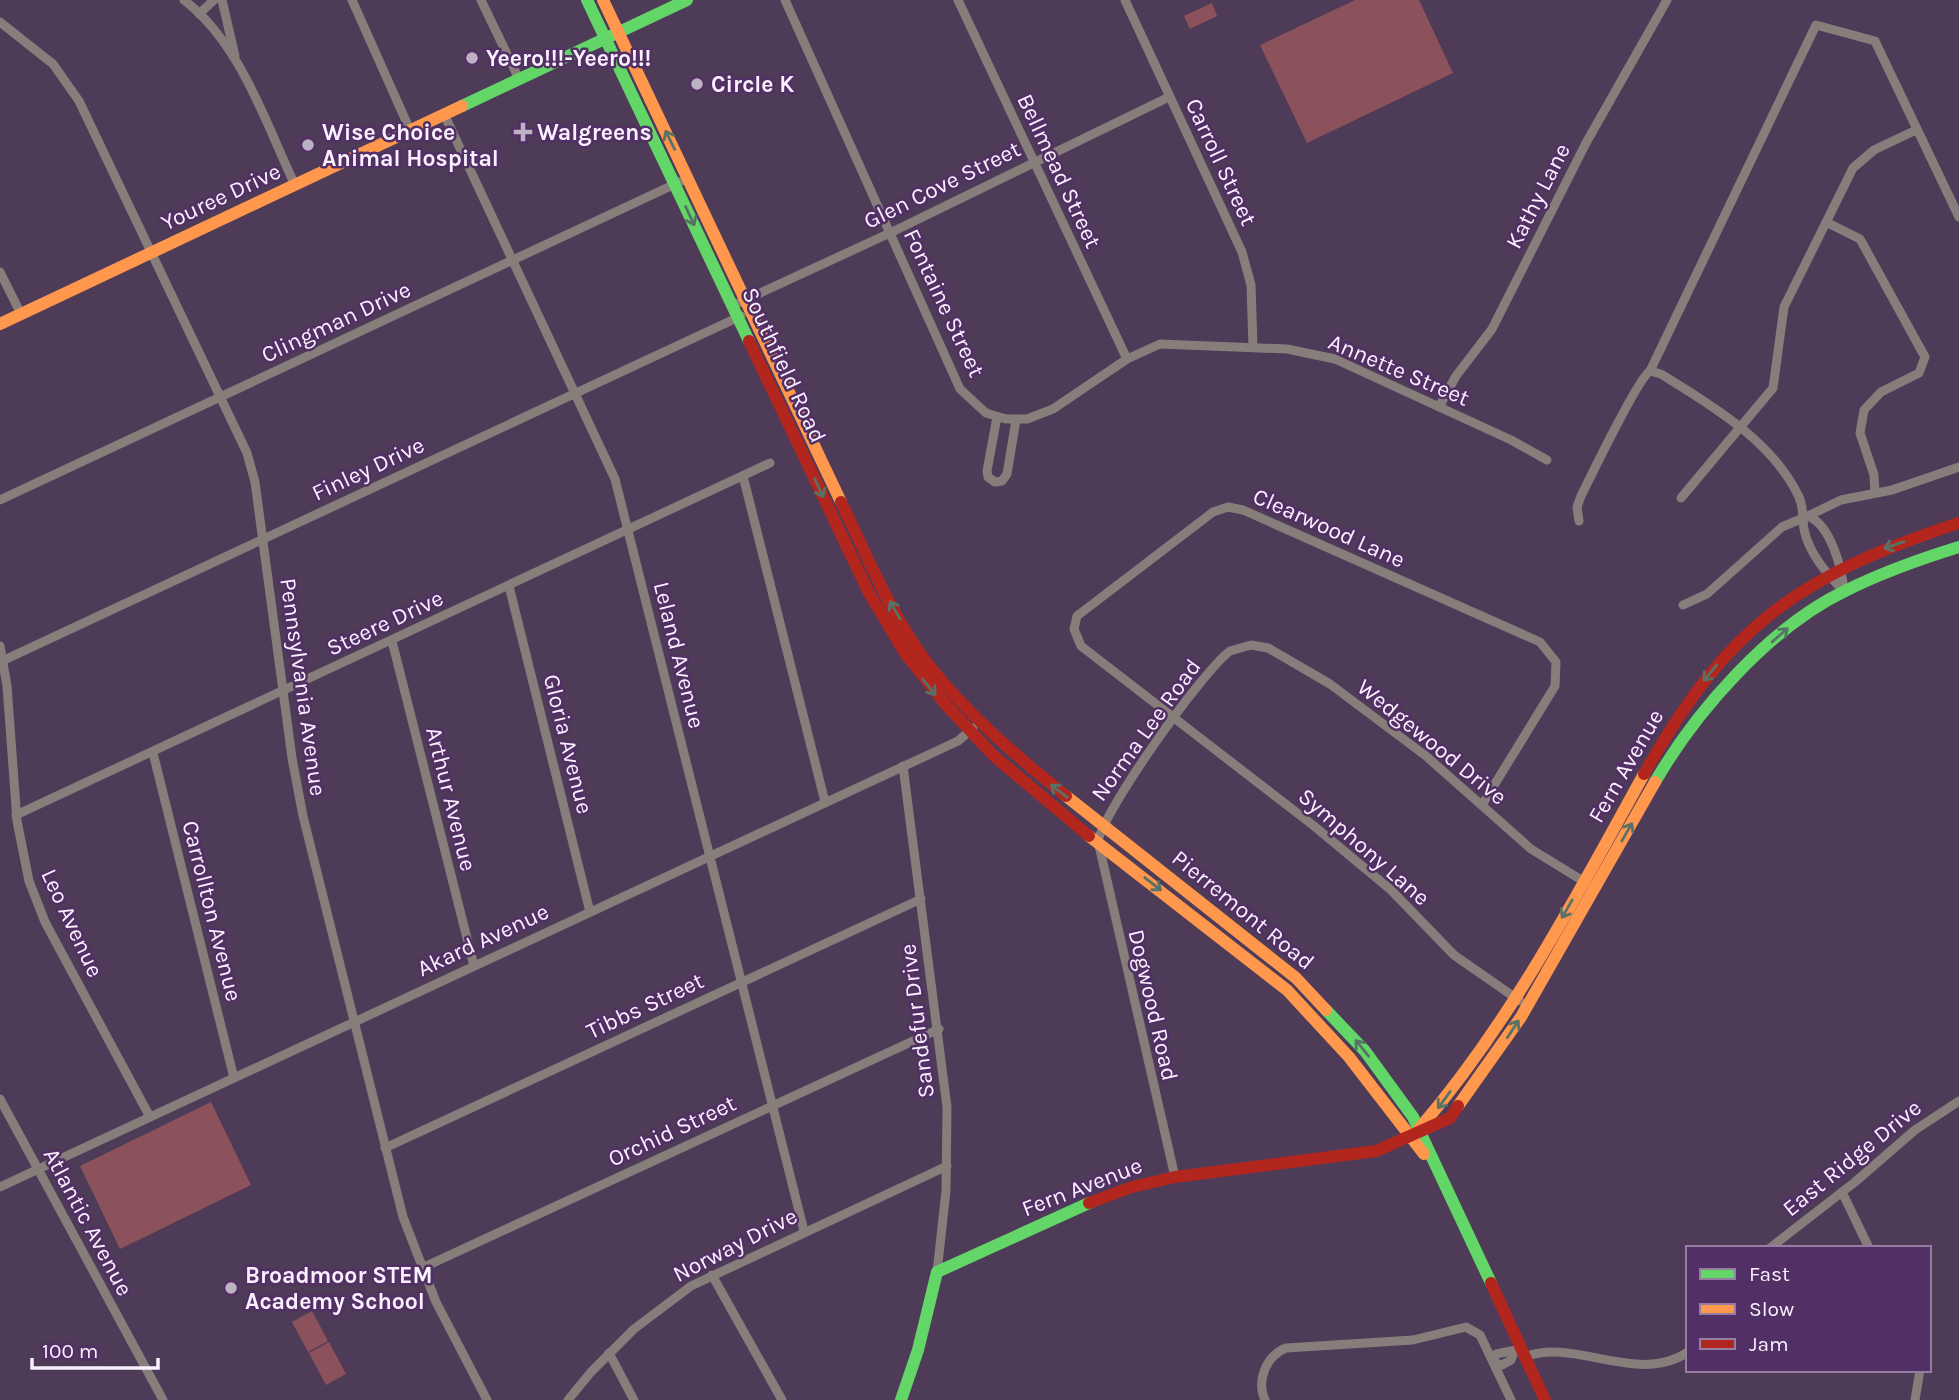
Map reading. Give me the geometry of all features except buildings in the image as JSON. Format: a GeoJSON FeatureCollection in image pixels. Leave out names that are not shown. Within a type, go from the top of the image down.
{"type":"FeatureCollection","features":[{"type":"Feature","properties":{"kind":"main road","name":"Southfield Road"},"geometry":{"type":"LineString","coordinates":[[587,0],[876,607],[922,678],[968,732]]}},
{"type":"Feature","properties":{"kind":"main road","name":"Southfield Road"},"geometry":{"type":"LineString","coordinates":[[603,0],[885,594],[942,681],[979,723]]}},
{"type":"Feature","properties":{"kind":"main road","name":"Youree Drive"},"geometry":{"type":"LineString","coordinates":[[0,324],[687,0]]}},
{"type":"Feature","properties":{"kind":"main road"},"geometry":{"type":"LineString","coordinates":[[801,450],[814,444]]}},
{"type":"Feature","properties":{"kind":"main road","name":"Fern Avenue"},"geometry":{"type":"LineString","coordinates":[[1415,1132],[1474,1062],[1515,998],[1647,765],[1707,676],[1773,610],[1810,585],[1868,554],[1959,523]]}},
{"type":"Feature","properties":{"kind":"main road"},"geometry":{"type":"LineString","coordinates":[[843,538],[856,532]]}},
{"type":"Feature","properties":{"kind":"main road","name":"Fern Avenue"},"geometry":{"type":"LineString","coordinates":[[937,1272],[1110,1194],[1175,1177],[1376,1151],[1450,1118],[1528,1005],[1658,777],[1701,715],[1736,675],[1780,634],[1844,591],[1918,560],[1959,547]]}},
{"type":"Feature","properties":{"kind":"main road"},"geometry":{"type":"LineString","coordinates":[[900,646],[912,639]]}},
{"type":"Feature","properties":{"kind":"main road","name":"Pierremont Road"},"geometry":{"type":"LineString","coordinates":[[979,723],[1002,746],[1273,960],[1346,1028],[1394,1088],[1470,1239],[1520,1353],[1545,1400]]}},
{"type":"Feature","properties":{"kind":"main road","name":"Pierremont Road"},"geometry":{"type":"LineString","coordinates":[[968,732],[1003,765],[1264,970],[1345,1050],[1415,1132]]}},
{"type":"Feature","properties":{"kind":"main road"},"geometry":{"type":"LineString","coordinates":[[1134,869],[1142,856]]}},
{"type":"Feature","properties":{"kind":"main road"},"geometry":{"type":"LineString","coordinates":[[1264,970],[1273,960]]}},
{"type":"Feature","properties":{"kind":"main road"},"geometry":{"type":"LineString","coordinates":[[901,1400],[918,1350],[937,1272]]}},
{"type":"Feature","properties":{"kind":"street"},"geometry":{"type":"LineString","coordinates":[[184,0],[199,14],[238,64]]}},
{"type":"Feature","properties":{"kind":"street"},"geometry":{"type":"LineString","coordinates":[[199,14],[214,0]]}},
{"type":"Feature","properties":{"kind":"street"},"geometry":{"type":"LineString","coordinates":[[222,0],[238,64],[295,185]]}},
{"type":"Feature","properties":{"kind":"street"},"geometry":{"type":"LineString","coordinates":[[352,0],[410,130]]}},
{"type":"Feature","properties":{"kind":"street"},"geometry":{"type":"LineString","coordinates":[[481,0],[519,79]]}},
{"type":"Feature","properties":{"kind":"street","name":"Fontaine Street"},"geometry":{"type":"LineString","coordinates":[[785,0],[960,389],[974,405],[997,417]]}},
{"type":"Feature","properties":{"kind":"street","name":"Bellmead Street"},"geometry":{"type":"LineString","coordinates":[[958,0],[1127,359]]}},
{"type":"Feature","properties":{"kind":"street","name":"Carroll Street"},"geometry":{"type":"LineString","coordinates":[[1125,0],[1242,252],[1251,285],[1253,346]]}},
{"type":"Feature","properties":{"kind":"street","name":"Kathy Lane"},"geometry":{"type":"LineString","coordinates":[[1439,407],[1456,376],[1492,330],[1586,143],[1667,0]]}},
{"type":"Feature","properties":{"kind":"street","name":"Pennsylvania Avenue"},"geometry":{"type":"LineString","coordinates":[[0,22],[52,64],[79,101],[222,396],[252,470],[303,816],[353,1022],[403,1217],[422,1268],[487,1400]]}},
{"type":"Feature","properties":{"kind":"street"},"geometry":{"type":"LineString","coordinates":[[1579,521],[1577,506],[1588,480],[1623,418],[1639,382],[1650,371],[1816,25],[1875,41],[1959,217]]}},
{"type":"Feature","properties":{"kind":"street","name":"Glen Cove Street"},"geometry":{"type":"LineString","coordinates":[[735,311],[1033,161],[1169,97]]}},
{"type":"Feature","properties":{"kind":"street","name":"Leland Avenue"},"geometry":{"type":"LineString","coordinates":[[444,114],[615,480],[804,1231]]}},
{"type":"Feature","properties":{"kind":"street"},"geometry":{"type":"LineString","coordinates":[[1681,498],[1773,388],[1784,307],[1853,168],[1874,150],[1916,130]]}},
{"type":"Feature","properties":{"kind":"street","name":"Clingman Drive"},"geometry":{"type":"LineString","coordinates":[[0,500],[688,178]]}},
{"type":"Feature","properties":{"kind":"street"},"geometry":{"type":"LineString","coordinates":[[1826,222],[1860,239],[1925,357],[1919,373],[1881,393],[1864,410],[1860,433],[1874,475],[1875,493]]}},
{"type":"Feature","properties":{"kind":"street"},"geometry":{"type":"LineString","coordinates":[[0,272],[21,314]]}},
{"type":"Feature","properties":{"kind":"street","name":"Finley Drive"},"geometry":{"type":"LineString","coordinates":[[2,662],[575,393],[735,311]]}},
{"type":"Feature","properties":{"kind":"street","name":"Annette Street"},"geometry":{"type":"LineString","coordinates":[[997,417],[1016,420],[1034,418],[1053,409],[1145,348],[1176,342],[1253,346],[1300,350],[1335,359],[1547,460]]}},
{"type":"Feature","properties":{"kind":"street"},"geometry":{"type":"LineString","coordinates":[[1650,371],[1661,374],[1694,393],[1739,428],[1785,474],[1800,498],[1804,529],[1829,577],[1844,591]]}},
{"type":"Feature","properties":{"kind":"street"},"geometry":{"type":"LineString","coordinates":[[997,417],[987,471],[988,477],[995,482],[1002,481],[1007,474],[1016,420]]}},
{"type":"Feature","properties":{"kind":"street","name":"Steere Drive"},"geometry":{"type":"LineString","coordinates":[[16,816],[770,463]]}},
{"type":"Feature","properties":{"kind":"street"},"geometry":{"type":"LineString","coordinates":[[1683,605],[1707,594],[1782,527],[1841,500],[1875,493],[1959,467]]}},
{"type":"Feature","properties":{"kind":"street"},"geometry":{"type":"LineString","coordinates":[[743,476],[825,802]]}},
{"type":"Feature","properties":{"kind":"street","name":"Clearwood Lane"},"geometry":{"type":"LineString","coordinates":[[1175,719],[1081,646],[1074,629],[1076,620],[1082,610],[1093,601],[1213,512],[1228,508],[1243,510],[1540,642],[1551,653],[1557,667],[1555,686],[1482,805]]}},
{"type":"Feature","properties":{"kind":"street"},"geometry":{"type":"LineString","coordinates":[[1804,517],[1813,518],[1822,526],[1842,570],[1844,591]]}},
{"type":"Feature","properties":{"kind":"street","name":"Gloria Avenue"},"geometry":{"type":"LineString","coordinates":[[509,586],[590,912]]}},
{"type":"Feature","properties":{"kind":"street","name":"Arthur Avenue"},"geometry":{"type":"LineString","coordinates":[[392,642],[474,965]]}},
{"type":"Feature","properties":{"kind":"street","name":"Wedgewood Drive"},"geometry":{"type":"LineString","coordinates":[[1236,649],[1251,645],[1268,648],[1311,672],[1411,743],[1531,849],[1597,888]]}},
{"type":"Feature","properties":{"kind":"street","name":"Leo Avenue"},"geometry":{"type":"LineString","coordinates":[[0,646],[16,816],[22,853],[39,909],[150,1117]]}},
{"type":"Feature","properties":{"kind":"street","name":"Norma Lee Road"},"geometry":{"type":"LineString","coordinates":[[1098,841],[1102,824],[1175,719],[1220,661],[1236,649]]}},
{"type":"Feature","properties":{"kind":"street","name":"Symphony Lane"},"geometry":{"type":"LineString","coordinates":[[1175,719],[1379,879],[1454,955],[1528,1005]]}},
{"type":"Feature","properties":{"kind":"street","name":"Akard Avenue"},"geometry":{"type":"LineString","coordinates":[[0,1187],[958,741],[979,723]]}},
{"type":"Feature","properties":{"kind":"street","name":"Carrollton Avenue"},"geometry":{"type":"LineString","coordinates":[[153,753],[234,1078]]}},
{"type":"Feature","properties":{"kind":"street","name":"Sandefur Drive"},"geometry":{"type":"LineString","coordinates":[[903,766],[947,1107],[947,1166],[937,1272]]}},
{"type":"Feature","properties":{"kind":"street","name":"Dogwood Road"},"geometry":{"type":"LineString","coordinates":[[1098,841],[1175,1177]]}},
{"type":"Feature","properties":{"kind":"street","name":"Tibbs Street"},"geometry":{"type":"LineString","coordinates":[[385,1148],[921,899]]}},
{"type":"Feature","properties":{"kind":"street","name":"Orchid Street"},"geometry":{"type":"LineString","coordinates":[[422,1268],[939,1029]]}},
{"type":"Feature","properties":{"kind":"street","name":"Atlantic Avenue"},"geometry":{"type":"LineString","coordinates":[[0,1099],[163,1400]]}},
{"type":"Feature","properties":{"kind":"street","name":"East Ridge Drive"},"geometry":{"type":"LineString","coordinates":[[1773,1246],[1915,1130],[1959,1101]]}},
{"type":"Feature","properties":{"kind":"street","name":"Norway Drive"},"geometry":{"type":"LineString","coordinates":[[568,1400],[609,1353],[662,1306],[712,1275],[947,1166]]}},
{"type":"Feature","properties":{"kind":"street"},"geometry":{"type":"LineString","coordinates":[[1842,1192],[1868,1246]]}},
{"type":"Feature","properties":{"kind":"street"},"geometry":{"type":"LineString","coordinates":[[712,1275],[782,1400]]}},
{"type":"Feature","properties":{"kind":"street"},"geometry":{"type":"LineString","coordinates":[[1264,1398],[1262,1377],[1271,1360],[1281,1350],[1407,1340],[1466,1328],[1480,1335],[1511,1400]]}},
{"type":"Feature","properties":{"kind":"street"},"geometry":{"type":"LineString","coordinates":[[1493,1362],[1496,1354],[1509,1349],[1520,1353],[1545,1352],[1645,1364],[1674,1359],[1686,1353]]}},
{"type":"Feature","properties":{"kind":"street"},"geometry":{"type":"LineString","coordinates":[[609,1353],[634,1400]]}},
{"type":"Feature","properties":{"kind":"street"},"geometry":{"type":"LineString","coordinates":[[1915,1400],[1920,1372]]}},
{"type":"Feature","properties":{"kind":"shaded area"},"geometry":{"type":"Polygon","coordinates":[[[1355,0],[1419,0],[1453,73],[1307,143],[1260,45],[1355,0]]]}},
{"type":"Feature","properties":{"kind":"shaded area"},"geometry":{"type":"Polygon","coordinates":[[[1212,3],[1217,16],[1190,29],[1184,16],[1212,3]]]}},
{"type":"Feature","properties":{"kind":"shaded area"},"geometry":{"type":"Polygon","coordinates":[[[211,1102],[251,1185],[120,1249],[80,1166],[211,1102]]]}},
{"type":"Feature","properties":{"kind":"shaded area"},"geometry":{"type":"Polygon","coordinates":[[[312,1311],[328,1341],[308,1352],[292,1322],[312,1311]]]}},
{"type":"Feature","properties":{"kind":"shaded area"},"geometry":{"type":"Polygon","coordinates":[[[329,1342],[346,1374],[326,1385],[309,1353],[329,1342]]]}},
{"type":"Feature","properties":{"kind":"traffic: fast"},"geometry":{"type":"LineString","coordinates":[[587,0],[749,341]]}},
{"type":"Feature","properties":{"kind":"traffic: fast"},"geometry":{"type":"LineString","coordinates":[[462,106],[687,0]]}},
{"type":"Feature","properties":{"kind":"traffic: fast"},"geometry":{"type":"LineString","coordinates":[[1655,782],[1691,727],[1713,700],[1737,673],[1789,626],[1859,584],[1959,547]]}},
{"type":"Feature","properties":{"kind":"traffic: fast"},"geometry":{"type":"LineString","coordinates":[[1326,1010],[1365,1051],[1413,1117],[1491,1283]]}},
{"type":"Feature","properties":{"kind":"traffic: fast"},"geometry":{"type":"LineString","coordinates":[[901,1400],[918,1350],[937,1272],[1089,1203]]}},
{"type":"Feature","properties":{"kind":"traffic: slow"},"geometry":{"type":"LineString","coordinates":[[603,0],[841,502]]}},
{"type":"Feature","properties":{"kind":"traffic: slow"},"geometry":{"type":"LineString","coordinates":[[0,324],[462,106]]}},
{"type":"Feature","properties":{"kind":"traffic: slow"},"geometry":{"type":"LineString","coordinates":[[1419,1129],[1452,1088],[1513,1002],[1644,774]]}},
{"type":"Feature","properties":{"kind":"traffic: slow"},"geometry":{"type":"LineString","coordinates":[[1458,1106],[1521,1017],[1655,782]]}},
{"type":"Feature","properties":{"kind":"traffic: slow"},"geometry":{"type":"LineString","coordinates":[[1066,796],[1296,978],[1326,1010]]}},
{"type":"Feature","properties":{"kind":"traffic: slow"},"geometry":{"type":"LineString","coordinates":[[1089,836],[1287,990],[1349,1057],[1424,1154]]}},
{"type":"Feature","properties":{"kind":"traffic: jam"},"geometry":{"type":"LineString","coordinates":[[749,341],[869,593],[905,653],[947,706],[994,756],[1089,836]]}},
{"type":"Feature","properties":{"kind":"traffic: jam"},"geometry":{"type":"LineString","coordinates":[[841,502],[891,605],[927,663],[993,734],[1066,796]]}},
{"type":"Feature","properties":{"kind":"traffic: jam"},"geometry":{"type":"LineString","coordinates":[[1644,774],[1706,679],[1738,643],[1773,612],[1811,586],[1854,564],[1959,523]]}},
{"type":"Feature","properties":{"kind":"traffic: jam"},"geometry":{"type":"LineString","coordinates":[[1089,1203],[1132,1187],[1175,1177],[1376,1151],[1450,1118],[1458,1106]]}},
{"type":"Feature","properties":{"kind":"traffic: jam"},"geometry":{"type":"LineString","coordinates":[[1491,1283],[1545,1400]]}},
{"type":"Feature","properties":{"kind":"place","name":"Yeero!!!-Yeero!!!"},"geometry":{"type":"Point","coordinates":[472,58]}},
{"type":"Feature","properties":{"kind":"place","name":"Circle K"},"geometry":{"type":"Point","coordinates":[697,84]}},
{"type":"Feature","properties":{"kind":"place","name":"Walgreens"},"geometry":{"type":"Point","coordinates":[523,132]}},
{"type":"Feature","properties":{"kind":"place","name":"Wise Choice Animal Hospital"},"geometry":{"type":"Point","coordinates":[308,145]}},
{"type":"Feature","properties":{"kind":"place","name":"Broadmoor STEM Academy School"},"geometry":{"type":"Point","coordinates":[231,1288]}}]}
